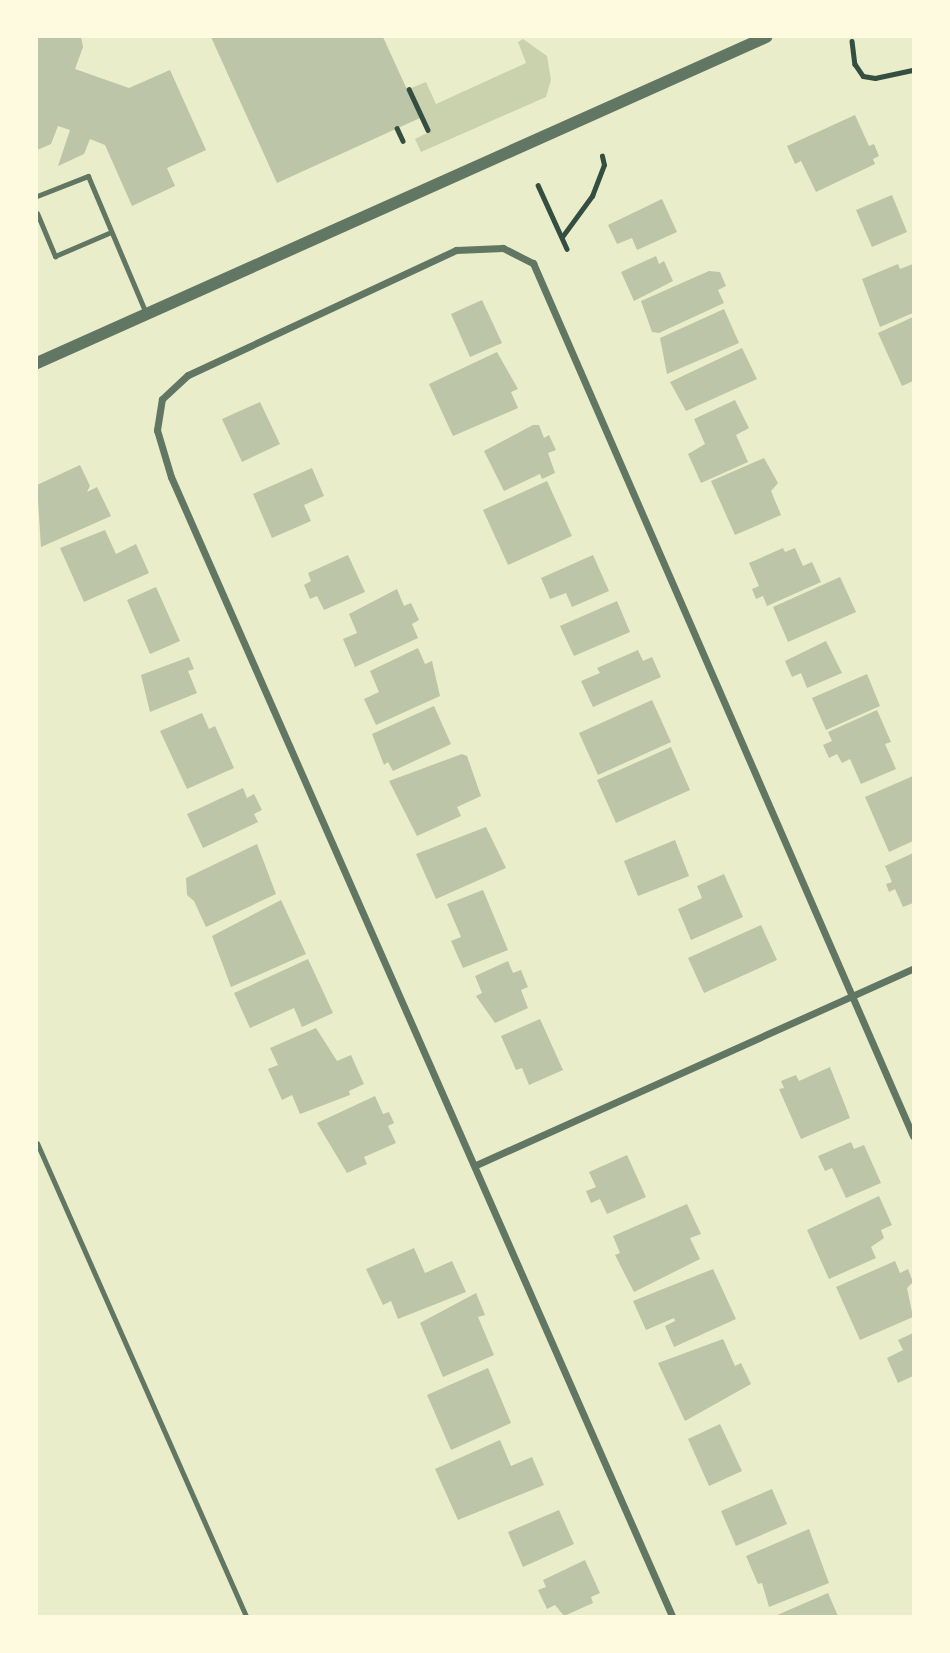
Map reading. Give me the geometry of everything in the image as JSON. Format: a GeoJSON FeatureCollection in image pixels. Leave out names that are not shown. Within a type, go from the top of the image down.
{"type":"FeatureCollection","features":[{"type":"Feature","properties":{"kind":"street"},"geometry":{"type":"LineString","coordinates":[[37,363],[766,37]]}},
{"type":"Feature","properties":{"kind":"street"},"geometry":{"type":"LineString","coordinates":[[672,1616],[477,1165],[171,477],[158,430],[162,399],[188,375],[456,250],[503,248],[533,262],[913,1136]]}},
{"type":"Feature","properties":{"kind":"street"},"geometry":{"type":"LineString","coordinates":[[477,1165],[913,969]]}},
{"type":"Feature","properties":{"kind":"lane"},"geometry":{"type":"LineString","coordinates":[[37,196],[88,176],[146,313]]}},
{"type":"Feature","properties":{"kind":"lane"},"geometry":{"type":"LineString","coordinates":[[37,213],[55,256],[111,232]]}},
{"type":"Feature","properties":{"kind":"lane"},"geometry":{"type":"LineString","coordinates":[[37,1143],[246,1616]]}},
{"type":"Feature","properties":{"kind":"path"},"geometry":{"type":"LineString","coordinates":[[852,41],[855,64],[863,76],[875,78],[913,70]]}},
{"type":"Feature","properties":{"kind":"path"},"geometry":{"type":"LineString","coordinates":[[410,89],[428,130]]}},
{"type":"Feature","properties":{"kind":"path"},"geometry":{"type":"LineString","coordinates":[[397,128],[403,141]]}},
{"type":"Feature","properties":{"kind":"path"},"geometry":{"type":"LineString","coordinates":[[562,237],[592,196],[604,165],[602,156]]}},
{"type":"Feature","properties":{"kind":"path"},"geometry":{"type":"LineString","coordinates":[[538,185],[567,249]]}},
{"type":"Feature","properties":{"kind":"green space"},"geometry":{"type":"Polygon","coordinates":[[[523,39],[547,56],[551,80],[546,97],[421,152],[415,139],[431,131],[411,88],[426,82],[436,104],[526,63],[518,42],[523,39]]]}},
{"type":"Feature","properties":{"kind":"building"},"geometry":{"type":"Polygon","coordinates":[[[37,37],[81,37],[83,47],[75,69],[129,88],[170,70],[206,150],[167,168],[175,186],[132,206],[105,145],[90,139],[84,154],[58,166],[70,130],[58,126],[51,144],[37,150],[37,37]]]}},
{"type":"Feature","properties":{"kind":"building"},"geometry":{"type":"Polygon","coordinates":[[[211,37],[383,37],[420,118],[277,183],[211,37]]]}},
{"type":"Feature","properties":{"kind":"building"},"geometry":{"type":"Polygon","coordinates":[[[855,115],[869,146],[874,144],[879,156],[873,159],[875,164],[816,192],[801,161],[795,164],[787,146],[855,115]]]}},
{"type":"Feature","properties":{"kind":"building"},"geometry":{"type":"Polygon","coordinates":[[[892,195],[907,232],[872,247],[856,210],[892,195]]]}},
{"type":"Feature","properties":{"kind":"building"},"geometry":{"type":"Polygon","coordinates":[[[662,199],[677,232],[637,250],[632,238],[617,244],[608,225],[662,199]]]}},
{"type":"Feature","properties":{"kind":"building"},"geometry":{"type":"Polygon","coordinates":[[[656,256],[659,264],[664,261],[673,281],[634,301],[621,272],[656,256]]]}},
{"type":"Feature","properties":{"kind":"building"},"geometry":{"type":"Polygon","coordinates":[[[898,264],[900,269],[913,264],[913,313],[880,327],[862,279],[898,264]]]}},
{"type":"Feature","properties":{"kind":"building"},"geometry":{"type":"Polygon","coordinates":[[[709,271],[720,272],[726,286],[718,290],[724,303],[659,333],[652,332],[641,301],[709,271]]]}},
{"type":"Feature","properties":{"kind":"building"},"geometry":{"type":"Polygon","coordinates":[[[482,300],[502,343],[470,357],[451,314],[482,300]]]}},
{"type":"Feature","properties":{"kind":"building"},"geometry":{"type":"Polygon","coordinates":[[[724,309],[739,343],[667,374],[660,338],[724,309]]]}},
{"type":"Feature","properties":{"kind":"building"},"geometry":{"type":"Polygon","coordinates":[[[913,317],[913,381],[902,386],[878,333],[913,317]]]}},
{"type":"Feature","properties":{"kind":"building"},"geometry":{"type":"Polygon","coordinates":[[[742,348],[757,379],[686,411],[670,382],[742,348]]]}},
{"type":"Feature","properties":{"kind":"building"},"geometry":{"type":"Polygon","coordinates":[[[497,352],[518,389],[511,392],[518,408],[453,436],[429,384],[497,352]]]}},
{"type":"Feature","properties":{"kind":"building"},"geometry":{"type":"Polygon","coordinates":[[[735,400],[749,428],[736,435],[748,462],[701,483],[688,454],[705,444],[694,419],[735,400]]]}},
{"type":"Feature","properties":{"kind":"building"},"geometry":{"type":"Polygon","coordinates":[[[260,402],[280,444],[242,462],[222,419],[260,402]]]}},
{"type":"Feature","properties":{"kind":"building"},"geometry":{"type":"Polygon","coordinates":[[[533,425],[539,425],[544,438],[549,435],[556,450],[548,453],[555,473],[542,479],[540,474],[504,491],[484,451],[533,425]]]}},
{"type":"Feature","properties":{"kind":"building"},"geometry":{"type":"Polygon","coordinates":[[[764,458],[778,483],[771,491],[781,515],[735,535],[711,481],[764,458]]]}},
{"type":"Feature","properties":{"kind":"building"},"geometry":{"type":"Polygon","coordinates":[[[80,465],[90,486],[87,492],[97,487],[111,516],[41,547],[37,485],[80,465]]]}},
{"type":"Feature","properties":{"kind":"building"},"geometry":{"type":"Polygon","coordinates":[[[312,468],[324,496],[304,505],[311,521],[272,538],[253,494],[312,468]]]}},
{"type":"Feature","properties":{"kind":"building"},"geometry":{"type":"Polygon","coordinates":[[[547,481],[572,536],[508,565],[483,510],[547,481]]]}},
{"type":"Feature","properties":{"kind":"building"},"geometry":{"type":"Polygon","coordinates":[[[105,530],[116,554],[136,544],[149,573],[84,602],[60,548],[105,530]]]}},
{"type":"Feature","properties":{"kind":"building"},"geometry":{"type":"Polygon","coordinates":[[[783,548],[785,552],[795,548],[803,566],[812,562],[821,582],[767,606],[763,596],[756,599],[752,589],[759,586],[749,563],[783,548]]]}},
{"type":"Feature","properties":{"kind":"building"},"geometry":{"type":"Polygon","coordinates":[[[348,555],[365,592],[324,610],[317,596],[310,599],[304,585],[311,581],[308,573],[348,555]]]}},
{"type":"Feature","properties":{"kind":"building"},"geometry":{"type":"Polygon","coordinates":[[[593,555],[609,591],[572,607],[566,593],[550,599],[541,578],[593,555]]]}},
{"type":"Feature","properties":{"kind":"building"},"geometry":{"type":"Polygon","coordinates":[[[840,577],[856,612],[788,642],[773,607],[840,577]]]}},
{"type":"Feature","properties":{"kind":"building"},"geometry":{"type":"Polygon","coordinates":[[[156,587],[180,641],[150,654],[127,600],[156,587]]]}},
{"type":"Feature","properties":{"kind":"building"},"geometry":{"type":"Polygon","coordinates":[[[397,589],[404,606],[411,603],[419,620],[412,624],[418,638],[355,667],[343,639],[357,633],[349,614],[397,589]]]}},
{"type":"Feature","properties":{"kind":"building"},"geometry":{"type":"Polygon","coordinates":[[[617,601],[630,632],[574,656],[560,626],[617,601]]]}},
{"type":"Feature","properties":{"kind":"building"},"geometry":{"type":"Polygon","coordinates":[[[826,641],[842,673],[807,688],[801,673],[792,677],[785,661],[826,641]]]}},
{"type":"Feature","properties":{"kind":"building"},"geometry":{"type":"Polygon","coordinates":[[[418,648],[425,664],[432,661],[440,696],[376,725],[364,699],[379,692],[370,671],[418,648]]]}},
{"type":"Feature","properties":{"kind":"building"},"geometry":{"type":"Polygon","coordinates":[[[638,650],[643,661],[652,657],[661,677],[593,707],[581,681],[600,673],[597,668],[638,650]]]}},
{"type":"Feature","properties":{"kind":"building"},"geometry":{"type":"Polygon","coordinates":[[[189,657],[194,669],[188,671],[197,693],[150,712],[141,675],[189,657]]]}},
{"type":"Feature","properties":{"kind":"building"},"geometry":{"type":"Polygon","coordinates":[[[867,674],[880,706],[826,730],[812,698],[867,674]]]}},
{"type":"Feature","properties":{"kind":"building"},"geometry":{"type":"Polygon","coordinates":[[[652,700],[671,742],[598,775],[579,733],[652,700]]]}},
{"type":"Feature","properties":{"kind":"building"},"geometry":{"type":"Polygon","coordinates":[[[434,706],[451,744],[393,771],[388,762],[384,765],[372,734],[434,706]]]}},
{"type":"Feature","properties":{"kind":"building"},"geometry":{"type":"Polygon","coordinates":[[[877,710],[891,742],[885,744],[896,769],[861,784],[850,759],[842,763],[837,754],[829,758],[823,745],[832,741],[828,732],[877,710]]]}},
{"type":"Feature","properties":{"kind":"building"},"geometry":{"type":"Polygon","coordinates":[[[202,713],[209,729],[215,726],[234,768],[187,789],[160,731],[202,713]]]}},
{"type":"Feature","properties":{"kind":"building"},"geometry":{"type":"Polygon","coordinates":[[[671,747],[690,790],[616,823],[597,780],[671,747]]]}},
{"type":"Feature","properties":{"kind":"building"},"geometry":{"type":"Polygon","coordinates":[[[462,754],[467,756],[481,796],[457,807],[461,816],[417,836],[389,781],[462,754]]]}},
{"type":"Feature","properties":{"kind":"building"},"geometry":{"type":"Polygon","coordinates":[[[913,776],[913,841],[889,852],[865,797],[913,776]]]}},
{"type":"Feature","properties":{"kind":"building"},"geometry":{"type":"Polygon","coordinates":[[[243,788],[247,798],[254,794],[262,810],[254,814],[258,822],[203,848],[187,814],[243,788]]]}},
{"type":"Feature","properties":{"kind":"building"},"geometry":{"type":"Polygon","coordinates":[[[486,827],[506,868],[436,899],[416,854],[486,827]]]}},
{"type":"Feature","properties":{"kind":"building"},"geometry":{"type":"Polygon","coordinates":[[[675,840],[689,876],[638,896],[624,861],[675,840]]]}},
{"type":"Feature","properties":{"kind":"building"},"geometry":{"type":"Polygon","coordinates":[[[257,844],[276,894],[206,927],[194,901],[187,895],[186,878],[257,844]]]}},
{"type":"Feature","properties":{"kind":"building"},"geometry":{"type":"Polygon","coordinates":[[[913,853],[913,903],[903,907],[895,889],[889,892],[886,884],[892,882],[885,866],[913,853]]]}},
{"type":"Feature","properties":{"kind":"building"},"geometry":{"type":"Polygon","coordinates":[[[724,874],[743,917],[691,940],[678,909],[702,898],[697,886],[724,874]]]}},
{"type":"Feature","properties":{"kind":"building"},"geometry":{"type":"Polygon","coordinates":[[[483,890],[508,950],[463,968],[451,941],[461,937],[447,904],[483,890]]]}},
{"type":"Feature","properties":{"kind":"building"},"geometry":{"type":"Polygon","coordinates":[[[281,900],[306,954],[231,987],[212,936],[281,900]]]}},
{"type":"Feature","properties":{"kind":"building"},"geometry":{"type":"Polygon","coordinates":[[[761,925],[777,960],[704,993],[688,958],[761,925]]]}},
{"type":"Feature","properties":{"kind":"building"},"geometry":{"type":"Polygon","coordinates":[[[308,959],[333,1013],[302,1027],[294,1008],[250,1028],[234,993],[308,959]]]}},
{"type":"Feature","properties":{"kind":"building"},"geometry":{"type":"Polygon","coordinates":[[[508,961],[513,973],[521,970],[528,987],[521,990],[528,1008],[495,1023],[476,996],[482,993],[475,976],[508,961]]]}},
{"type":"Feature","properties":{"kind":"building"},"geometry":{"type":"Polygon","coordinates":[[[540,1019],[563,1070],[529,1085],[522,1068],[516,1070],[501,1036],[540,1019]]]}},
{"type":"Feature","properties":{"kind":"building"},"geometry":{"type":"Polygon","coordinates":[[[316,1028],[337,1061],[351,1055],[364,1084],[349,1091],[350,1095],[300,1114],[292,1095],[282,1100],[268,1069],[278,1065],[270,1048],[316,1028]]]}},
{"type":"Feature","properties":{"kind":"building"},"geometry":{"type":"Polygon","coordinates":[[[830,1067],[850,1118],[801,1139],[779,1089],[784,1088],[781,1081],[796,1075],[799,1081],[830,1067]]]}},
{"type":"Feature","properties":{"kind":"building"},"geometry":{"type":"Polygon","coordinates":[[[375,1096],[383,1114],[389,1112],[394,1123],[388,1126],[396,1143],[364,1157],[367,1164],[347,1173],[317,1123],[375,1096]]]}},
{"type":"Feature","properties":{"kind":"building"},"geometry":{"type":"Polygon","coordinates":[[[851,1142],[854,1149],[864,1145],[881,1183],[846,1198],[832,1168],[825,1171],[818,1156],[851,1142]]]}},
{"type":"Feature","properties":{"kind":"building"},"geometry":{"type":"Polygon","coordinates":[[[627,1155],[646,1197],[607,1214],[600,1199],[591,1203],[586,1191],[596,1187],[589,1172],[627,1155]]]}},
{"type":"Feature","properties":{"kind":"building"},"geometry":{"type":"Polygon","coordinates":[[[879,1196],[892,1225],[881,1230],[884,1238],[871,1247],[876,1258],[829,1279],[807,1230],[879,1196]]]}},
{"type":"Feature","properties":{"kind":"building"},"geometry":{"type":"Polygon","coordinates":[[[687,1204],[701,1234],[690,1238],[700,1259],[634,1292],[615,1255],[620,1253],[613,1236],[687,1204]]]}},
{"type":"Feature","properties":{"kind":"building"},"geometry":{"type":"Polygon","coordinates":[[[414,1248],[425,1273],[452,1261],[466,1292],[398,1319],[391,1301],[383,1305],[366,1269],[414,1248]]]}},
{"type":"Feature","properties":{"kind":"building"},"geometry":{"type":"Polygon","coordinates":[[[895,1261],[900,1273],[908,1269],[913,1282],[907,1288],[913,1317],[860,1340],[836,1287],[895,1261]]]}},
{"type":"Feature","properties":{"kind":"building"},"geometry":{"type":"Polygon","coordinates":[[[713,1269],[736,1319],[674,1347],[665,1326],[675,1321],[674,1318],[646,1330],[633,1301],[713,1269]]]}},
{"type":"Feature","properties":{"kind":"building"},"geometry":{"type":"Polygon","coordinates":[[[476,1293],[485,1315],[478,1317],[494,1355],[443,1377],[420,1323],[476,1293]]]}},
{"type":"Feature","properties":{"kind":"building"},"geometry":{"type":"Polygon","coordinates":[[[913,1333],[913,1376],[898,1383],[887,1358],[903,1350],[898,1340],[913,1333]]]}},
{"type":"Feature","properties":{"kind":"building"},"geometry":{"type":"Polygon","coordinates":[[[723,1339],[735,1366],[741,1363],[751,1384],[685,1421],[658,1363],[723,1339]]]}},
{"type":"Feature","properties":{"kind":"building"},"geometry":{"type":"Polygon","coordinates":[[[488,1368],[511,1423],[451,1450],[427,1395],[488,1368]]]}},
{"type":"Feature","properties":{"kind":"building"},"geometry":{"type":"Polygon","coordinates":[[[720,1424],[742,1471],[709,1486],[688,1439],[720,1424]]]}},
{"type":"Feature","properties":{"kind":"building"},"geometry":{"type":"Polygon","coordinates":[[[500,1440],[511,1466],[532,1457],[544,1485],[458,1520],[435,1469],[500,1440]]]}},
{"type":"Feature","properties":{"kind":"building"},"geometry":{"type":"Polygon","coordinates":[[[772,1489],[787,1524],[736,1546],[721,1511],[772,1489]]]}},
{"type":"Feature","properties":{"kind":"building"},"geometry":{"type":"Polygon","coordinates":[[[559,1510],[574,1544],[523,1567],[508,1532],[559,1510]]]}},
{"type":"Feature","properties":{"kind":"building"},"geometry":{"type":"Polygon","coordinates":[[[809,1529],[829,1583],[769,1607],[762,1583],[758,1584],[746,1556],[809,1529]]]}},
{"type":"Feature","properties":{"kind":"building"},"geometry":{"type":"Polygon","coordinates":[[[585,1560],[600,1593],[591,1597],[593,1603],[564,1616],[555,1605],[547,1609],[538,1590],[546,1587],[543,1580],[585,1560]]]}},
{"type":"Feature","properties":{"kind":"building"},"geometry":{"type":"Polygon","coordinates":[[[828,1593],[838,1616],[775,1616],[828,1593]]]}}]}
